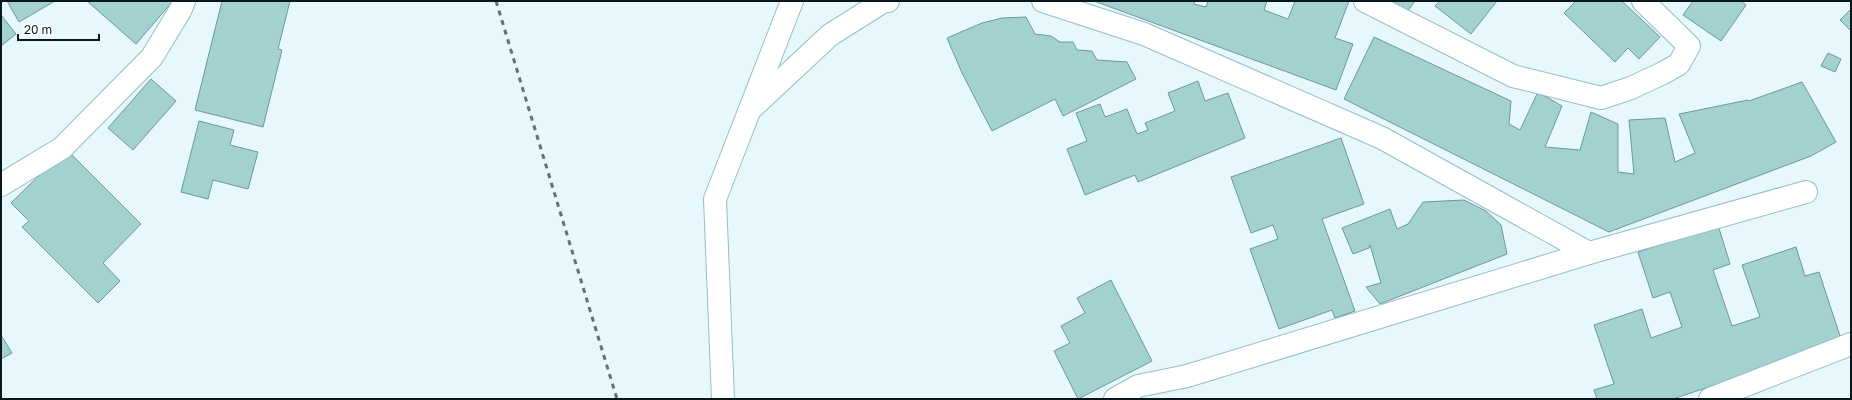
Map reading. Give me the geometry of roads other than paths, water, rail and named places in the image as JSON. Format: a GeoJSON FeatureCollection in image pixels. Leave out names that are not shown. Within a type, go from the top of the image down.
{"type":"FeatureCollection","features":[{"type":"Feature","properties":{"kind":"street"},"geometry":{"type":"LineString","coordinates":[[1,185],[62,148],[152,57],[181,9],[184,1]]}},
{"type":"Feature","properties":{"kind":"street"},"geometry":{"type":"LineString","coordinates":[[723,399],[715,198],[792,1]]}},
{"type":"Feature","properties":{"kind":"street"},"geometry":{"type":"LineString","coordinates":[[750,109],[830,35],[884,1],[888,1]]}},
{"type":"Feature","properties":{"kind":"street"},"geometry":{"type":"LineString","coordinates":[[1043,1],[1144,34],[1382,138],[1589,253]]}},
{"type":"Feature","properties":{"kind":"street"},"geometry":{"type":"LineString","coordinates":[[1365,1],[1513,76],[1601,98],[1663,74],[1679,64],[1689,46],[1643,1]]}},
{"type":"Feature","properties":{"kind":"street"},"geometry":{"type":"LineString","coordinates":[[1115,399],[1138,386],[1187,376],[1589,253],[1806,192]]}},
{"type":"Feature","properties":{"kind":"street"},"geometry":{"type":"LineString","coordinates":[[1710,399],[1851,344]]}},
{"type":"Feature","properties":{"kind":"railway"},"geometry":{"type":"LineString","coordinates":[[496,1],[617,399]]}}]}
